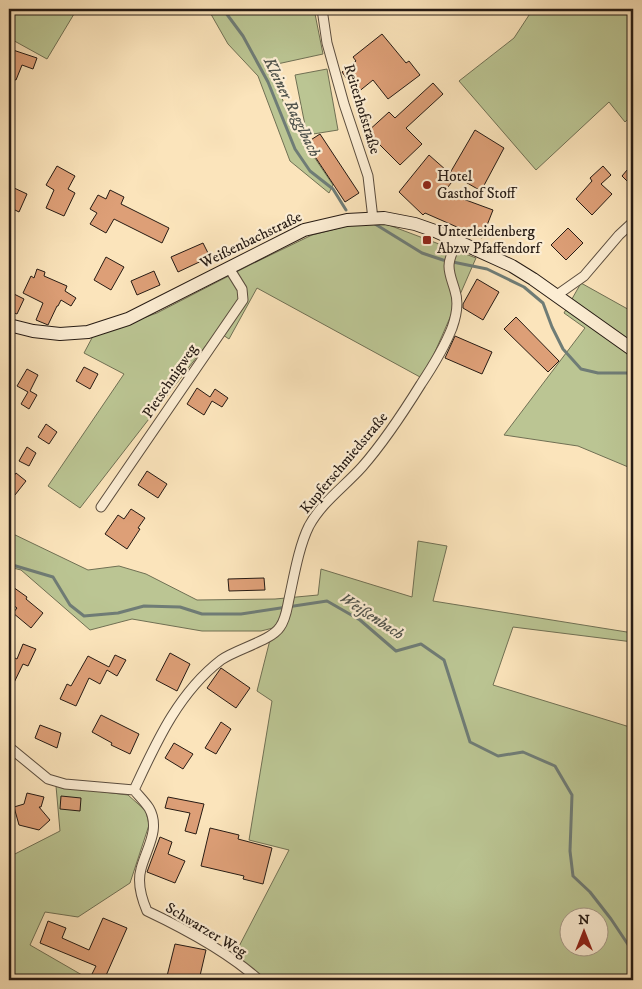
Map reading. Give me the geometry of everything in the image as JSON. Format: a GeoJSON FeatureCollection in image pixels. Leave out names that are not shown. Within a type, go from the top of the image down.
{"type":"FeatureCollection","features":[{"type":"Feature","properties":{"kind":"main road","name":"Weißenbachstraße"},"geometry":{"type":"LineString","coordinates":[[9,325],[60,334],[88,332],[128,319],[304,230],[347,220],[384,218],[435,230],[512,266],[557,295],[633,350]]}},
{"type":"Feature","properties":{"kind":"street","name":"Reiterhofstraße"},"geometry":{"type":"LineString","coordinates":[[322,9],[328,43],[344,104],[368,176],[373,219]]}},
{"type":"Feature","properties":{"kind":"street"},"geometry":{"type":"LineString","coordinates":[[557,295],[584,276],[619,235],[633,222]]}},
{"type":"Feature","properties":{"kind":"street","name":"Kupferschmiedstraße"},"geometry":{"type":"LineString","coordinates":[[134,790],[162,731],[180,703],[210,669],[233,652],[272,635],[280,628],[285,616],[303,541],[309,527],[324,504],[360,469],[374,452],[408,406],[440,354],[457,310],[456,293],[449,273],[449,260],[457,241]]}},
{"type":"Feature","properties":{"kind":"street","name":"Pietschnigweg"},"geometry":{"type":"LineString","coordinates":[[101,507],[243,300],[242,290],[229,268]]}},
{"type":"Feature","properties":{"kind":"street"},"geometry":{"type":"LineString","coordinates":[[9,747],[48,779],[65,784],[134,790]]}},
{"type":"Feature","properties":{"kind":"street","name":"Schwarzer Weg"},"geometry":{"type":"LineString","coordinates":[[134,790],[149,808],[154,833],[140,869],[139,886],[141,899],[147,911],[179,926],[230,958],[259,980]]}},
{"type":"Feature","properties":{"kind":"green space"},"geometry":{"type":"Polygon","coordinates":[[[9,9],[77,9],[47,59],[9,38],[9,9]]]}},
{"type":"Feature","properties":{"kind":"green space"},"geometry":{"type":"Polygon","coordinates":[[[208,9],[314,9],[323,54],[268,66],[264,64],[275,80],[292,124],[333,185],[329,193],[290,161],[258,76],[228,44],[208,9]]]}},
{"type":"Feature","properties":{"kind":"green space"},"geometry":{"type":"Polygon","coordinates":[[[533,9],[633,9],[633,114],[625,122],[609,102],[536,170],[459,81],[514,38],[533,9]]]}},
{"type":"Feature","properties":{"kind":"green space"},"geometry":{"type":"Polygon","coordinates":[[[327,69],[338,130],[307,135],[295,75],[327,69]]]}},
{"type":"Feature","properties":{"kind":"green space"},"geometry":{"type":"Polygon","coordinates":[[[355,224],[386,224],[476,258],[431,361],[420,377],[257,288],[229,339],[217,331],[80,508],[48,486],[124,374],[84,353],[93,336],[157,313],[312,235],[355,224]]]}},
{"type":"Feature","properties":{"kind":"green space"},"geometry":{"type":"Polygon","coordinates":[[[581,283],[633,312],[633,469],[578,446],[504,435],[585,328],[564,313],[581,283]]]}},
{"type":"Feature","properties":{"kind":"green space"},"geometry":{"type":"Polygon","coordinates":[[[9,532],[88,570],[119,566],[146,574],[197,600],[275,599],[318,595],[321,569],[412,597],[418,541],[447,546],[433,601],[633,633],[633,642],[513,627],[493,685],[633,728],[633,975],[631,980],[258,980],[234,956],[289,850],[249,840],[272,701],[257,691],[273,628],[261,631],[202,631],[132,619],[90,630],[21,570],[9,567],[9,532]]]}},
{"type":"Feature","properties":{"kind":"green space"},"geometry":{"type":"Polygon","coordinates":[[[56,786],[128,795],[146,811],[149,825],[130,883],[78,917],[45,912],[30,945],[82,975],[79,980],[9,980],[9,857],[60,831],[56,786]]]}},
{"type":"Feature","properties":{"kind":"building"},"geometry":{"type":"Polygon","coordinates":[[[382,34],[406,63],[409,61],[420,75],[388,99],[373,80],[357,93],[342,72],[356,61],[353,57],[382,34]]]}},
{"type":"Feature","properties":{"kind":"building"},"geometry":{"type":"Polygon","coordinates":[[[13,50],[37,58],[33,69],[22,65],[16,80],[9,78],[9,53],[12,54],[13,50]]]}},
{"type":"Feature","properties":{"kind":"building","name":"Hotel Gasthof Stoff"},"geometry":{"type":"Polygon","coordinates":[[[433,83],[443,94],[406,128],[422,144],[400,165],[367,132],[389,112],[395,118],[433,83]]]}},
{"type":"Feature","properties":{"kind":"building"},"geometry":{"type":"Polygon","coordinates":[[[475,130],[504,148],[481,191],[450,173],[475,130]]]}},
{"type":"Feature","properties":{"kind":"building"},"geometry":{"type":"Polygon","coordinates":[[[320,134],[359,193],[345,202],[306,143],[320,134]]]}},
{"type":"Feature","properties":{"kind":"building"},"geometry":{"type":"Polygon","coordinates":[[[429,155],[455,178],[444,192],[493,210],[482,238],[425,213],[423,215],[399,192],[429,155]]]}},
{"type":"Feature","properties":{"kind":"building"},"geometry":{"type":"Polygon","coordinates":[[[633,163],[633,187],[622,176],[633,163]]]}},
{"type":"Feature","properties":{"kind":"building"},"geometry":{"type":"Polygon","coordinates":[[[57,166],[75,176],[68,189],[75,193],[64,216],[46,208],[54,190],[46,185],[57,166]]]}},
{"type":"Feature","properties":{"kind":"building"},"geometry":{"type":"Polygon","coordinates":[[[603,166],[611,175],[601,184],[612,194],[592,215],[576,199],[592,181],[590,178],[603,166]]]}},
{"type":"Feature","properties":{"kind":"building"},"geometry":{"type":"Polygon","coordinates":[[[12,187],[27,194],[19,212],[9,207],[9,195],[12,187]]]}},
{"type":"Feature","properties":{"kind":"building"},"geometry":{"type":"Polygon","coordinates":[[[110,190],[124,197],[121,204],[169,228],[162,243],[114,219],[106,233],[90,224],[97,213],[90,209],[98,195],[106,199],[110,190]]]}},
{"type":"Feature","properties":{"kind":"building"},"geometry":{"type":"Polygon","coordinates":[[[568,228],[583,243],[566,260],[551,245],[568,228]]]}},
{"type":"Feature","properties":{"kind":"building"},"geometry":{"type":"Polygon","coordinates":[[[203,243],[210,257],[178,272],[171,257],[203,243]]]}},
{"type":"Feature","properties":{"kind":"building"},"geometry":{"type":"Polygon","coordinates":[[[106,257],[124,267],[111,290],[94,280],[106,257]]]}},
{"type":"Feature","properties":{"kind":"building"},"geometry":{"type":"Polygon","coordinates":[[[37,269],[45,272],[44,276],[67,286],[65,291],[76,298],[71,306],[61,300],[48,325],[36,320],[43,303],[23,293],[31,276],[34,278],[37,269]]]}},
{"type":"Feature","properties":{"kind":"building"},"geometry":{"type":"Polygon","coordinates":[[[154,271],[160,285],[137,295],[131,281],[154,271]]]}},
{"type":"Feature","properties":{"kind":"building"},"geometry":{"type":"Polygon","coordinates":[[[477,279],[499,292],[483,320],[463,308],[463,304],[477,279]]]}},
{"type":"Feature","properties":{"kind":"building"},"geometry":{"type":"Polygon","coordinates":[[[14,294],[24,299],[17,314],[9,311],[14,294]]]}},
{"type":"Feature","properties":{"kind":"building"},"geometry":{"type":"Polygon","coordinates":[[[516,317],[559,361],[548,372],[504,329],[516,317]]]}},
{"type":"Feature","properties":{"kind":"building"},"geometry":{"type":"Polygon","coordinates":[[[455,336],[492,352],[482,374],[445,358],[455,336]]]}},
{"type":"Feature","properties":{"kind":"building"},"geometry":{"type":"Polygon","coordinates":[[[84,367],[98,374],[90,389],[76,381],[84,367]]]}},
{"type":"Feature","properties":{"kind":"building"},"geometry":{"type":"Polygon","coordinates":[[[27,369],[38,375],[30,391],[37,395],[29,409],[21,404],[28,392],[17,386],[27,369]]]}},
{"type":"Feature","properties":{"kind":"building"},"geometry":{"type":"Polygon","coordinates":[[[197,388],[210,397],[215,389],[228,398],[222,407],[212,401],[204,415],[187,404],[197,388]]]}},
{"type":"Feature","properties":{"kind":"building"},"geometry":{"type":"Polygon","coordinates":[[[46,424],[57,432],[49,444],[38,437],[46,424]]]}},
{"type":"Feature","properties":{"kind":"building"},"geometry":{"type":"Polygon","coordinates":[[[27,447],[36,453],[29,466],[19,461],[27,447]]]}},
{"type":"Feature","properties":{"kind":"building"},"geometry":{"type":"Polygon","coordinates":[[[147,471],[167,484],[158,498],[138,485],[147,471]]]}},
{"type":"Feature","properties":{"kind":"building"},"geometry":{"type":"Polygon","coordinates":[[[16,473],[26,481],[15,495],[9,491],[9,483],[16,473]]]}},
{"type":"Feature","properties":{"kind":"building"},"geometry":{"type":"Polygon","coordinates":[[[131,509],[145,518],[127,549],[105,534],[118,515],[124,519],[131,509]]]}},
{"type":"Feature","properties":{"kind":"building"},"geometry":{"type":"Polygon","coordinates":[[[264,578],[265,590],[229,591],[228,579],[264,578]]]}},
{"type":"Feature","properties":{"kind":"building"},"geometry":{"type":"Polygon","coordinates":[[[13,587],[27,597],[26,599],[43,613],[31,628],[13,613],[17,608],[9,602],[9,593],[13,587]]]}},
{"type":"Feature","properties":{"kind":"building"},"geometry":{"type":"Polygon","coordinates":[[[23,644],[36,649],[28,666],[23,664],[9,693],[9,655],[17,659],[23,644]]]}},
{"type":"Feature","properties":{"kind":"building"},"geometry":{"type":"Polygon","coordinates":[[[170,653],[190,664],[177,691],[156,680],[170,653]]]}},
{"type":"Feature","properties":{"kind":"building"},"geometry":{"type":"Polygon","coordinates":[[[115,655],[126,660],[117,676],[107,670],[100,684],[89,678],[76,706],[60,699],[67,684],[71,686],[88,656],[109,667],[115,655]]]}},
{"type":"Feature","properties":{"kind":"building"},"geometry":{"type":"Polygon","coordinates":[[[221,668],[250,688],[236,708],[207,688],[221,668]]]}},
{"type":"Feature","properties":{"kind":"building"},"geometry":{"type":"Polygon","coordinates":[[[101,715],[139,734],[130,754],[111,745],[112,743],[92,732],[101,715]]]}},
{"type":"Feature","properties":{"kind":"building"},"geometry":{"type":"Polygon","coordinates":[[[221,722],[231,729],[216,754],[205,748],[221,722]]]}},
{"type":"Feature","properties":{"kind":"building"},"geometry":{"type":"Polygon","coordinates":[[[40,725],[61,733],[57,748],[35,738],[40,725]]]}},
{"type":"Feature","properties":{"kind":"building"},"geometry":{"type":"Polygon","coordinates":[[[174,743],[193,754],[183,769],[165,758],[174,743]]]}},
{"type":"Feature","properties":{"kind":"building"},"geometry":{"type":"Polygon","coordinates":[[[27,793],[44,797],[41,807],[39,807],[50,820],[39,830],[19,825],[14,807],[24,804],[27,793]]]}},
{"type":"Feature","properties":{"kind":"building"},"geometry":{"type":"Polygon","coordinates":[[[61,796],[81,798],[80,811],[60,809],[61,796]]]}},
{"type":"Feature","properties":{"kind":"building"},"geometry":{"type":"Polygon","coordinates":[[[168,797],[204,804],[196,834],[185,831],[190,813],[165,808],[168,797]]]}},
{"type":"Feature","properties":{"kind":"building"},"geometry":{"type":"Polygon","coordinates":[[[210,828],[239,835],[238,839],[272,848],[263,884],[243,879],[244,876],[201,866],[210,828]]]}},
{"type":"Feature","properties":{"kind":"building"},"geometry":{"type":"Polygon","coordinates":[[[160,837],[172,842],[168,854],[185,861],[175,883],[147,872],[160,837]]]}},
{"type":"Feature","properties":{"kind":"building"},"geometry":{"type":"Polygon","coordinates":[[[103,918],[127,928],[104,980],[89,980],[96,966],[40,943],[48,921],[66,928],[62,938],[89,950],[103,918]]]}},
{"type":"Feature","properties":{"kind":"building"},"geometry":{"type":"Polygon","coordinates":[[[175,944],[206,950],[199,980],[166,980],[175,944]]]}},
{"type":"Feature","properties":{"kind":"waterway","name":"Kleiner Ragglbach"},"geometry":{"type":"LineString","coordinates":[[223,9],[243,36],[268,82],[295,149],[310,171],[333,189],[346,210]]}},
{"type":"Feature","properties":{"kind":"waterway","name":"Kleiner Ragglbach"},"geometry":{"type":"LineString","coordinates":[[375,224],[422,253],[443,260],[487,269],[524,287],[543,303],[563,349],[581,369],[598,373],[627,373],[633,375]]}},
{"type":"Feature","properties":{"kind":"waterway","name":"Weißenbach"},"geometry":{"type":"LineString","coordinates":[[9,564],[53,577],[70,605],[84,616],[118,613],[144,606],[180,607],[202,614],[241,614],[327,601],[360,620],[396,651],[421,644],[444,660],[470,742],[498,756],[523,752],[555,766],[572,795],[570,851],[573,876],[590,892],[629,946],[633,948]]}},
{"type":"Feature","properties":{"kind":"place","name":"Hotel Gasthof Stoff"},"geometry":{"type":"Point","coordinates":[427,185]}},
{"type":"Feature","properties":{"kind":"place","name":"Unterleidenberg Abzw Pfaffendorf"},"geometry":{"type":"Point","coordinates":[427,240]}}]}
